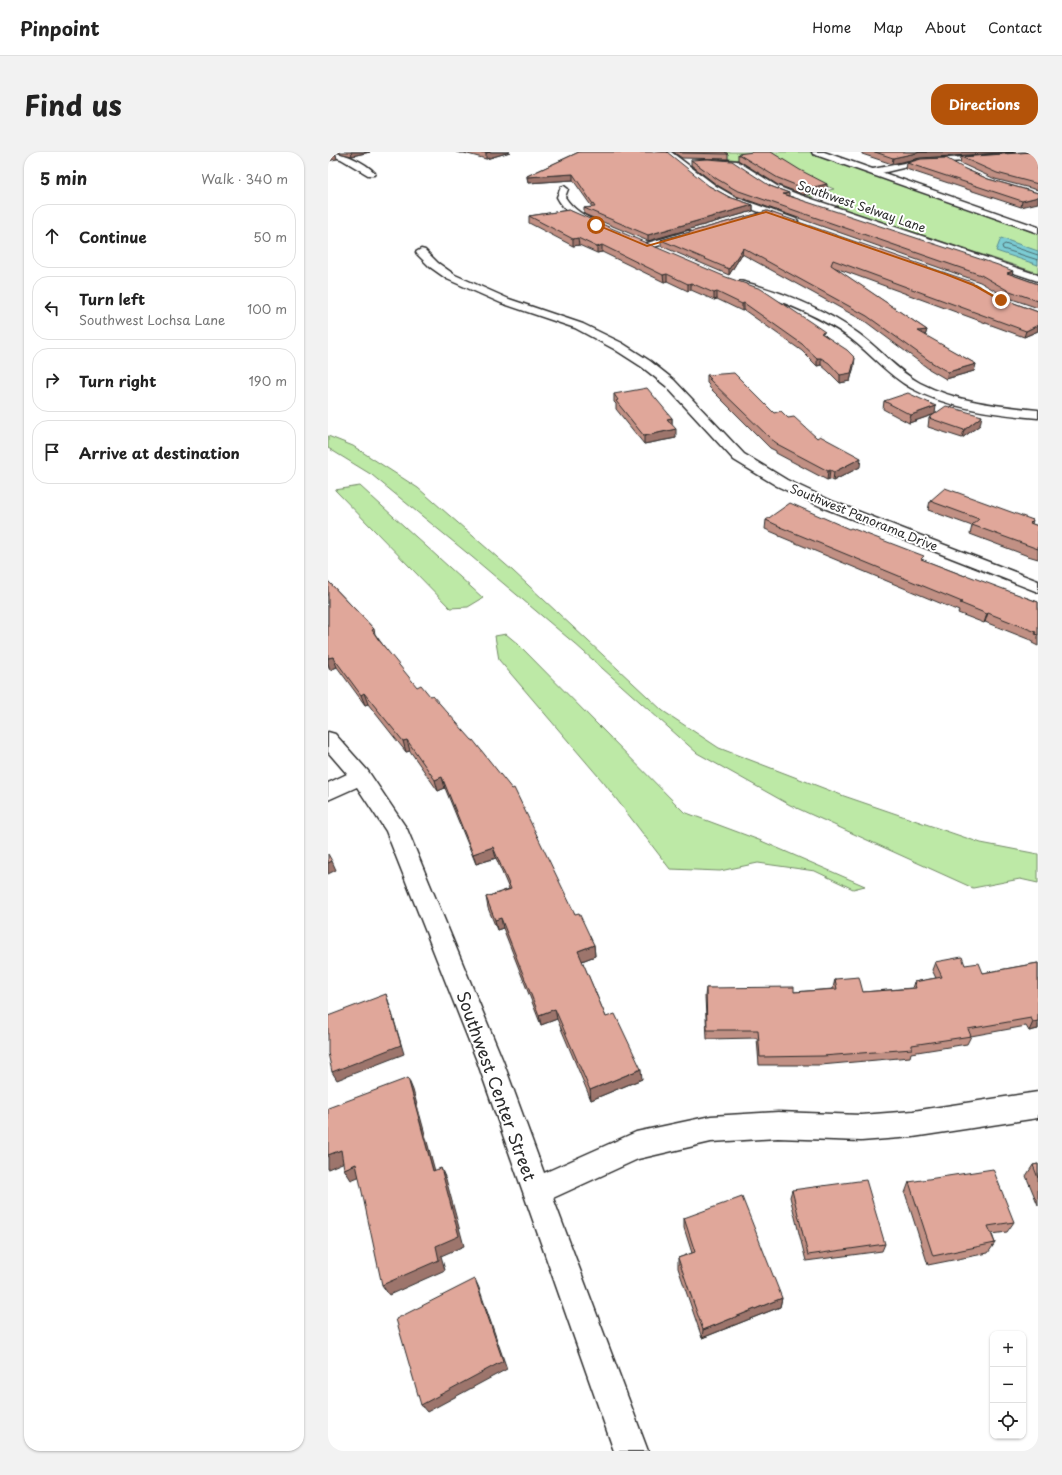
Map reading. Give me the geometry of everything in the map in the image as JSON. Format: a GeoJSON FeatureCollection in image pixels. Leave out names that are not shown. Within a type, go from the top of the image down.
{"type":"FeatureCollection","features":[{"type":"Feature","properties":{"kind":"main road"},"geometry":{"type":"LineString","coordinates":[[816,152],[1038,230]]}},
{"type":"Feature","properties":{"kind":"street"},"geometry":{"type":"LineString","coordinates":[[328,152],[344,157],[371,173]]}},
{"type":"Feature","properties":{"kind":"street"},"geometry":{"type":"LineString","coordinates":[[666,152],[713,188],[732,199],[803,225]]}},
{"type":"Feature","properties":{"kind":"street"},"geometry":{"type":"LineString","coordinates":[[873,172],[901,165],[946,160],[1038,154]]}},
{"type":"Feature","properties":{"kind":"street"},"geometry":{"type":"LineString","coordinates":[[946,160],[959,169]]}},
{"type":"Feature","properties":{"kind":"street","name":"Southwest Selway Lane"},"geometry":{"type":"LineString","coordinates":[[703,161],[723,161],[734,163],[774,188],[794,196],[1038,278]]}},
{"type":"Feature","properties":{"kind":"street"},"geometry":{"type":"LineString","coordinates":[[681,162],[692,162]]}},
{"type":"Feature","properties":{"kind":"street"},"geometry":{"type":"LineString","coordinates":[[564,189],[561,197],[566,207],[577,216],[603,228]]}},
{"type":"Feature","properties":{"kind":"street"},"geometry":{"type":"LineString","coordinates":[[751,216],[766,212]]}},
{"type":"Feature","properties":{"kind":"street"},"geometry":{"type":"LineString","coordinates":[[661,252],[643,244],[699,231]]}},
{"type":"Feature","properties":{"kind":"street","name":"Southwest Panorama Drive"},"geometry":{"type":"LineString","coordinates":[[421,252],[434,265],[451,277],[505,301],[579,326],[618,346],[640,360],[670,383],[739,456],[782,483],[829,505],[1038,587]]}},
{"type":"Feature","properties":{"kind":"street"},"geometry":{"type":"LineString","coordinates":[[730,281],[786,300],[817,314],[846,331],[890,369],[915,385],[952,400],[999,410],[1038,414]]}},
{"type":"Feature","properties":{"kind":"street","name":"Southwest Center Street"},"geometry":{"type":"LineString","coordinates":[[328,738],[361,776],[396,829],[490,1061],[631,1451]]}},
{"type":"Feature","properties":{"kind":"street"},"geometry":{"type":"LineString","coordinates":[[328,792],[361,776]]}},
{"type":"Feature","properties":{"kind":"street"},"geometry":{"type":"LineString","coordinates":[[536,1191],[636,1146],[710,1130],[778,1125],[861,1128],[913,1124],[1038,1105]]}},
{"type":"Feature","properties":{"kind":"green space"},"geometry":{"type":"Polygon","coordinates":[[[681,152],[809,152],[1038,234],[1038,273],[836,206],[841,203],[818,196],[812,197],[807,195],[834,189],[801,175],[771,156],[738,160],[681,152]]]}},
{"type":"Feature","properties":{"kind":"green space"},"geometry":{"type":"Polygon","coordinates":[[[328,436],[353,446],[418,488],[513,571],[663,711],[719,748],[844,796],[981,843],[1038,854],[1038,883],[1020,879],[973,888],[790,805],[697,753],[574,643],[472,557],[372,475],[328,448],[328,436]]]}},
{"type":"Feature","properties":{"kind":"green space"},"geometry":{"type":"Polygon","coordinates":[[[360,486],[483,598],[468,607],[450,608],[335,490],[360,486]]]}},
{"type":"Feature","properties":{"kind":"green space"},"geometry":{"type":"Polygon","coordinates":[[[506,634],[518,644],[684,812],[759,840],[865,886],[853,889],[815,871],[758,863],[720,871],[670,869],[604,783],[499,660],[495,636],[506,634]]]}},
{"type":"Feature","properties":{"kind":"water"},"geometry":{"type":"Polygon","coordinates":[[[1001,238],[1038,251],[1038,265],[996,251],[1001,238]]]}},
{"type":"Feature","properties":{"kind":"building"},"geometry":{"type":"Polygon","coordinates":[[[328,152],[330,152],[336,154],[328,156],[328,152]]]}},
{"type":"Feature","properties":{"kind":"building"},"geometry":{"type":"Polygon","coordinates":[[[579,152],[667,152],[709,186],[729,197],[753,205],[648,235],[584,208],[595,207],[573,174],[527,177],[579,152]]]}},
{"type":"Feature","properties":{"kind":"building"},"geometry":{"type":"Polygon","coordinates":[[[680,152],[725,152],[728,154],[681,153],[680,152]]]}},
{"type":"Feature","properties":{"kind":"building"},"geometry":{"type":"Polygon","coordinates":[[[771,152],[800,170],[827,184],[805,189],[778,178],[738,154],[771,152]]]}},
{"type":"Feature","properties":{"kind":"building"},"geometry":{"type":"Polygon","coordinates":[[[875,152],[921,152],[893,158],[875,152]]]}},
{"type":"Feature","properties":{"kind":"building"},"geometry":{"type":"Polygon","coordinates":[[[1038,152],[1038,184],[997,173],[961,157],[1038,152]]]}},
{"type":"Feature","properties":{"kind":"building"},"geometry":{"type":"Polygon","coordinates":[[[946,158],[965,169],[988,179],[1038,193],[1038,197],[1022,201],[907,163],[921,159],[946,158]]]}},
{"type":"Feature","properties":{"kind":"building"},"geometry":{"type":"Polygon","coordinates":[[[708,159],[732,161],[770,186],[789,193],[783,194],[1013,271],[1007,273],[1038,284],[1038,301],[1007,290],[981,275],[736,190],[717,179],[691,160],[708,159]]]}},
{"type":"Feature","properties":{"kind":"building"},"geometry":{"type":"Polygon","coordinates":[[[569,210],[726,277],[761,289],[825,332],[821,333],[847,350],[855,358],[851,373],[840,375],[829,363],[821,358],[817,358],[802,344],[744,303],[742,304],[717,292],[714,293],[691,283],[688,284],[667,274],[663,275],[602,245],[597,247],[578,238],[573,239],[529,216],[569,210]]]}},
{"type":"Feature","properties":{"kind":"building"},"geometry":{"type":"Polygon","coordinates":[[[767,211],[972,282],[998,297],[1038,312],[1038,325],[1026,331],[833,260],[831,265],[927,330],[918,331],[976,364],[948,372],[931,362],[867,316],[743,248],[729,269],[661,240],[767,211]]]}},
{"type":"Feature","properties":{"kind":"building"},"geometry":{"type":"Polygon","coordinates":[[[734,373],[774,413],[781,411],[788,418],[794,417],[817,438],[820,436],[861,458],[834,472],[830,470],[828,471],[777,444],[709,379],[711,379],[707,375],[734,373]]]}},
{"type":"Feature","properties":{"kind":"building"},"geometry":{"type":"Polygon","coordinates":[[[647,388],[672,418],[667,419],[676,429],[644,436],[616,401],[618,400],[614,394],[647,388]]]}},
{"type":"Feature","properties":{"kind":"building"},"geometry":{"type":"Polygon","coordinates":[[[908,393],[936,406],[911,415],[884,401],[908,393]]]}},
{"type":"Feature","properties":{"kind":"building"},"geometry":{"type":"Polygon","coordinates":[[[946,406],[982,416],[964,430],[929,418],[946,406]]]}},
{"type":"Feature","properties":{"kind":"building"},"geometry":{"type":"Polygon","coordinates":[[[945,488],[1033,520],[1030,523],[1038,526],[1038,549],[972,525],[979,519],[930,501],[945,488]]]}},
{"type":"Feature","properties":{"kind":"building"},"geometry":{"type":"Polygon","coordinates":[[[790,503],[849,529],[851,528],[924,556],[921,559],[1038,602],[1038,635],[1035,634],[1036,632],[960,603],[962,602],[766,520],[790,503]]]}},
{"type":"Feature","properties":{"kind":"building"},"geometry":{"type":"Polygon","coordinates":[[[328,581],[374,629],[372,630],[378,639],[417,687],[421,685],[430,696],[432,695],[473,740],[512,789],[514,788],[575,914],[579,913],[594,945],[578,951],[606,1017],[615,1014],[641,1069],[590,1090],[555,1009],[539,1015],[501,918],[495,920],[486,897],[511,889],[493,847],[473,854],[442,777],[435,780],[407,740],[403,741],[364,693],[361,695],[333,657],[328,658],[328,581]]]}},
{"type":"Feature","properties":{"kind":"building"},"geometry":{"type":"Polygon","coordinates":[[[328,854],[332,861],[328,863],[328,854]]]}},
{"type":"Feature","properties":{"kind":"building"},"geometry":{"type":"Polygon","coordinates":[[[962,957],[965,965],[979,963],[983,973],[1038,963],[1038,1021],[1033,1022],[1031,1018],[968,1029],[971,1036],[912,1045],[912,1049],[823,1056],[760,1057],[758,1030],[707,1030],[706,988],[794,987],[794,992],[837,989],[835,979],[859,977],[863,992],[916,988],[914,982],[942,977],[935,962],[962,957]]]}},
{"type":"Feature","properties":{"kind":"building"},"geometry":{"type":"Polygon","coordinates":[[[386,994],[401,1045],[332,1072],[328,1053],[328,1016],[386,994]]]}},
{"type":"Feature","properties":{"kind":"building"},"geometry":{"type":"Polygon","coordinates":[[[408,1078],[433,1171],[441,1168],[459,1236],[436,1246],[439,1260],[382,1285],[356,1164],[344,1169],[341,1150],[328,1155],[328,1108],[408,1078]]]}},
{"type":"Feature","properties":{"kind":"building"},"geometry":{"type":"Polygon","coordinates":[[[1038,1164],[1038,1178],[1033,1165],[1038,1164]]]}},
{"type":"Feature","properties":{"kind":"building"},"geometry":{"type":"Polygon","coordinates":[[[993,1169],[1014,1222],[988,1226],[995,1243],[933,1256],[909,1182],[993,1169]]]}},
{"type":"Feature","properties":{"kind":"building"},"geometry":{"type":"Polygon","coordinates":[[[866,1180],[885,1244],[808,1255],[792,1190],[866,1180]]]}},
{"type":"Feature","properties":{"kind":"building"},"geometry":{"type":"Polygon","coordinates":[[[742,1197],[782,1298],[703,1330],[678,1258],[695,1252],[684,1218],[742,1197]]]}},
{"type":"Feature","properties":{"kind":"building"},"geometry":{"type":"Polygon","coordinates":[[[475,1279],[503,1361],[421,1405],[396,1319],[475,1279]]]}},
{"type":"Feature","properties":{"kind":"route"},"geometry":{"type":"LineString","coordinates":[[596,225],[647,246],[766,212],[946,275],[974,286],[1001,300]]}}]}
